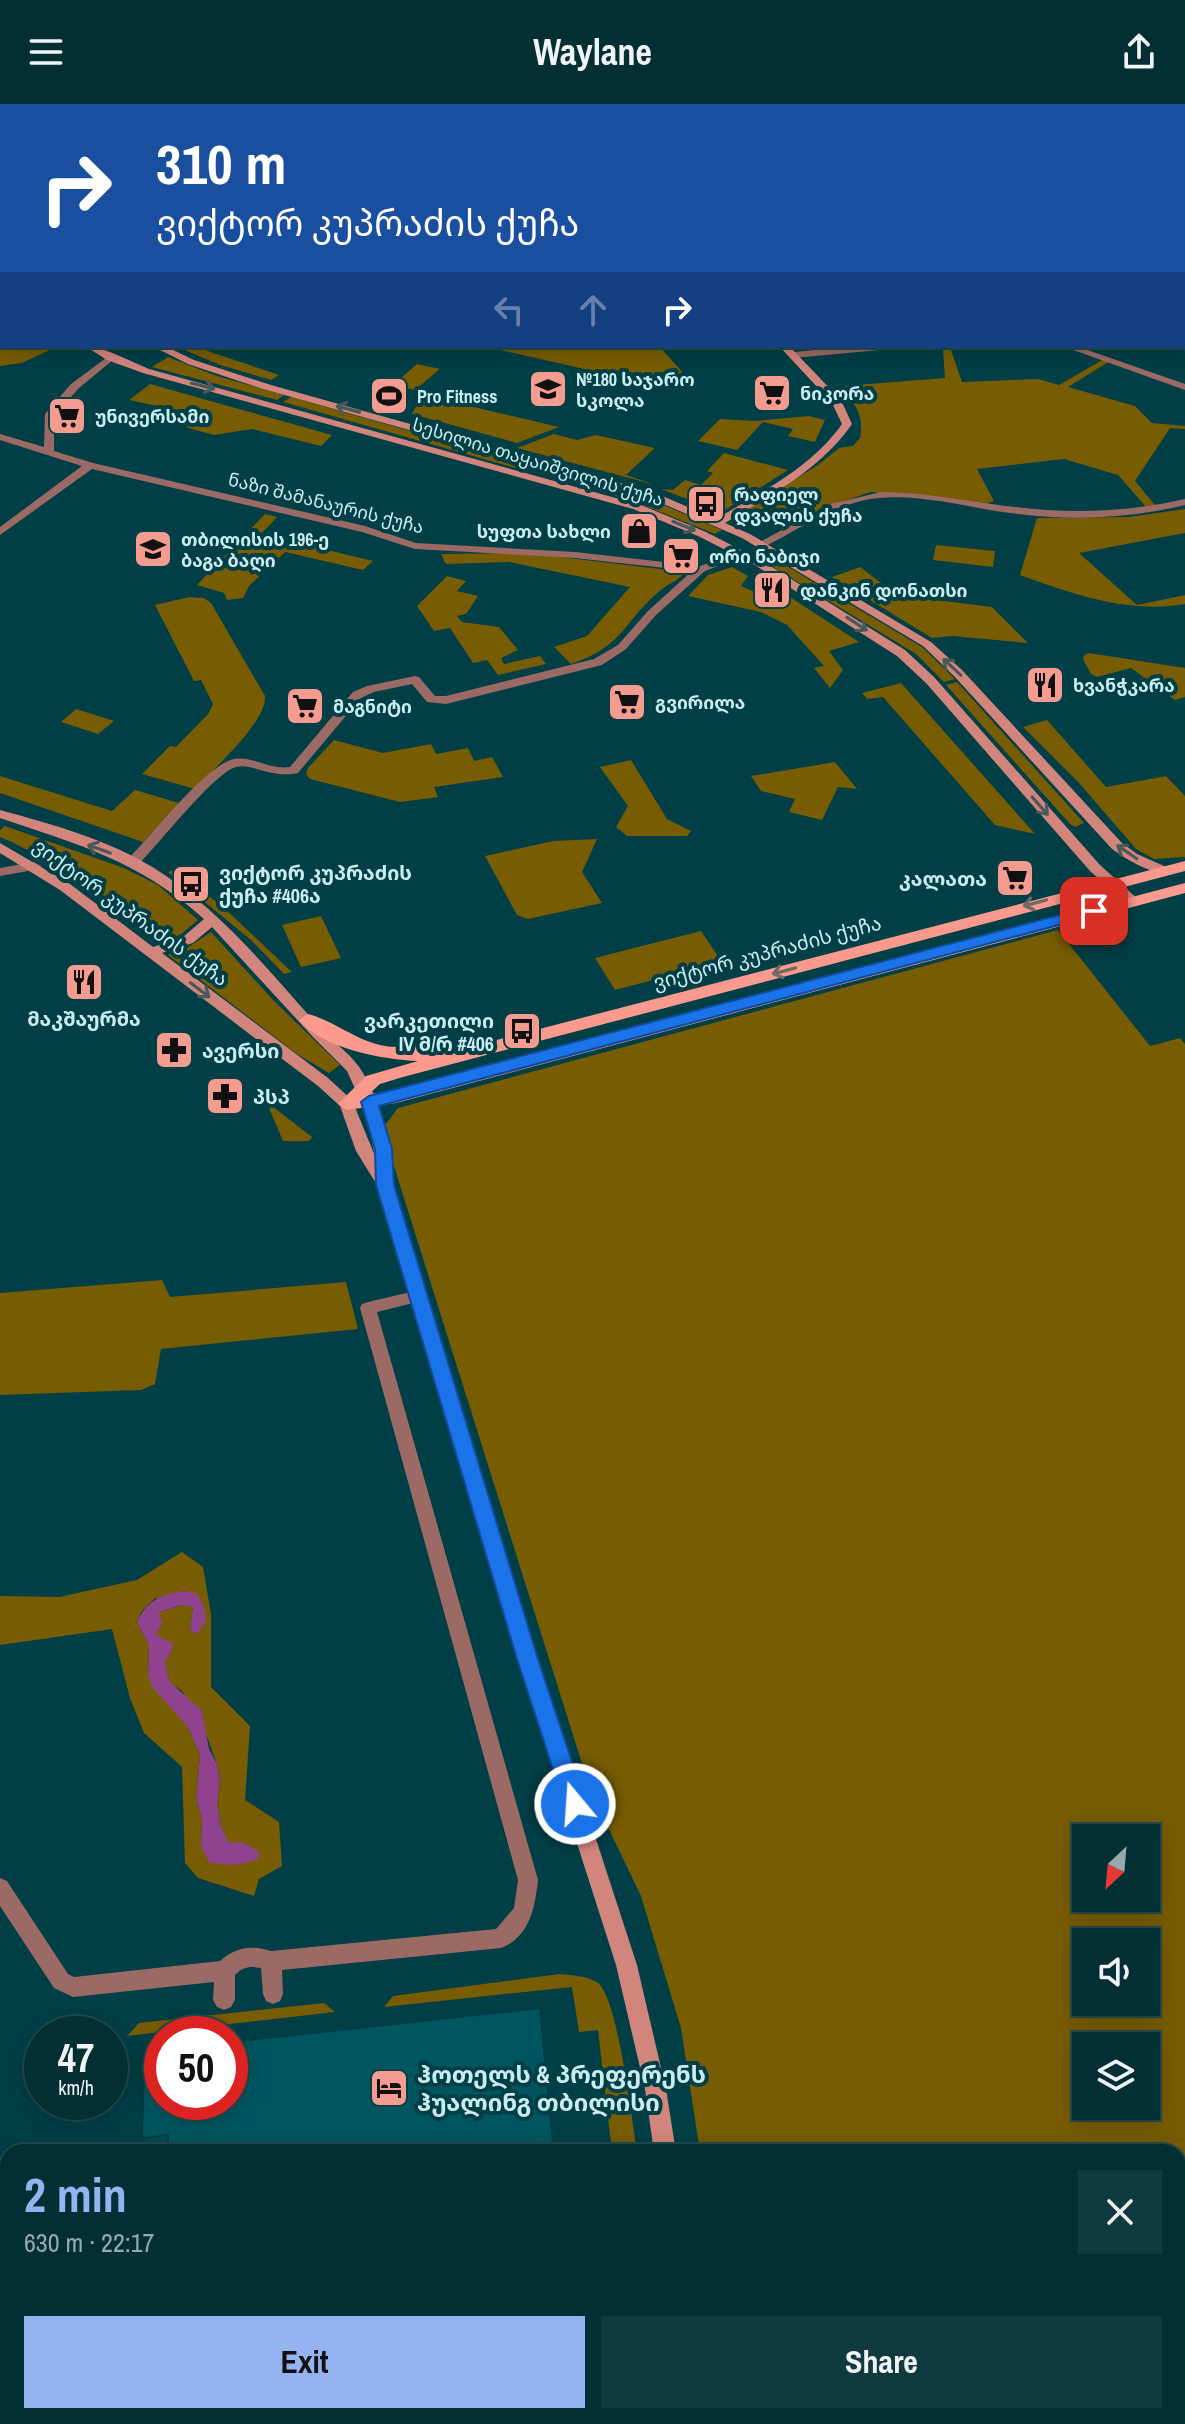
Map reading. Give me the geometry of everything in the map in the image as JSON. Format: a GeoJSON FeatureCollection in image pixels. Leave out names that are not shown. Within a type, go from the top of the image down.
{"type":"FeatureCollection","features":[{"type":"Feature","properties":{"kind":"main road"},"geometry":{"type":"LineString","coordinates":[[128,365],[155,359],[159,348]]}},
{"type":"Feature","properties":{"kind":"main road","name":"სესილია თაყაიშვილის ქუჩა"},"geometry":{"type":"LineString","coordinates":[[161,348],[191,362],[267,387],[649,494],[762,544],[927,644],[958,673],[1096,823],[1132,857],[1166,870]]}},
{"type":"Feature","properties":{"kind":"main road"},"geometry":{"type":"LineString","coordinates":[[718,523],[823,453],[847,424],[837,402],[786,348]]}},
{"type":"Feature","properties":{"kind":"main road","name":"სესილია თაყაიშვილის ქუჩა"},"geometry":{"type":"LineString","coordinates":[[107,353],[128,365],[637,507],[743,554],[901,653],[930,680],[1111,884],[1133,901]]}},
{"type":"Feature","properties":{"kind":"main road"},"geometry":{"type":"LineString","coordinates":[[523,473],[535,471],[538,461]]}},
{"type":"Feature","properties":{"kind":"main road"},"geometry":{"type":"LineString","coordinates":[[557,483],[552,478],[553,473],[573,471]]}},
{"type":"Feature","properties":{"kind":"main road"},"geometry":{"type":"LineString","coordinates":[[743,554],[762,544]]}},
{"type":"Feature","properties":{"kind":"main road"},"geometry":{"type":"LineString","coordinates":[[757,562],[764,555],[782,555]]}},
{"type":"Feature","properties":{"kind":"main road","name":"ვიქტორ კუპრაძის ქუჩა"},"geometry":{"type":"LineString","coordinates":[[1,815],[133,862],[165,881],[239,942],[352,1067],[366,1095]]}},
{"type":"Feature","properties":{"kind":"main road"},"geometry":{"type":"LineString","coordinates":[[1062,831],[1083,833],[1096,823]]}},
{"type":"Feature","properties":{"kind":"main road","name":"ვიქტორ კუპრაძის ქუჩა"},"geometry":{"type":"LineString","coordinates":[[0,847],[34,866],[151,952],[323,1082],[347,1104],[399,1072],[1185,866]]}},
{"type":"Feature","properties":{"kind":"main road","name":"ვიქტორ კუპრაძის ქუჩა"},"geometry":{"type":"LineString","coordinates":[[366,1095],[1185,888]]}},
{"type":"Feature","properties":{"kind":"main road"},"geometry":{"type":"LineString","coordinates":[[151,952],[188,940],[213,919]]}},
{"type":"Feature","properties":{"kind":"main road"},"geometry":{"type":"LineString","coordinates":[[308,1020],[352,1045],[377,1052],[415,1055],[490,1049]]}},
{"type":"Feature","properties":{"kind":"main road"},"geometry":{"type":"LineString","coordinates":[[366,1095],[383,1149],[385,1185],[527,1659],[622,1950],[657,2086],[664,2144]]}},
{"type":"Feature","properties":{"kind":"main road"},"geometry":{"type":"LineString","coordinates":[[347,1104],[364,1151],[385,1185]]}},
{"type":"Feature","properties":{"kind":"street"},"geometry":{"type":"LineString","coordinates":[[904,104],[930,104]]}},
{"type":"Feature","properties":{"kind":"street"},"geometry":{"type":"LineString","coordinates":[[794,355],[869,348]]}},
{"type":"Feature","properties":{"kind":"street"},"geometry":{"type":"LineString","coordinates":[[1073,348],[1185,387]]}},
{"type":"Feature","properties":{"kind":"street"},"geometry":{"type":"LineString","coordinates":[[49,452],[49,416],[107,353]]}},
{"type":"Feature","properties":{"kind":"street","name":"ნაზი შამანაურის ქუჩა"},"geometry":{"type":"LineString","coordinates":[[0,437],[90,465],[365,529],[415,546],[575,555],[701,569],[743,554]]}},
{"type":"Feature","properties":{"kind":"street"},"geometry":{"type":"LineString","coordinates":[[0,532],[90,465]]}},
{"type":"Feature","properties":{"kind":"street"},"geometry":{"type":"LineString","coordinates":[[762,544],[850,501],[879,495],[1085,515],[1123,513],[1185,502]]}},
{"type":"Feature","properties":{"kind":"street"},"geometry":{"type":"LineString","coordinates":[[133,862],[222,768],[243,763],[283,773],[294,770],[364,691],[415,680],[431,699],[446,700],[598,662],[622,647],[652,613],[701,569]]}},
{"type":"Feature","properties":{"kind":"street"},"geometry":{"type":"LineString","coordinates":[[0,872],[34,866]]}},
{"type":"Feature","properties":{"kind":"street"},"geometry":{"type":"LineString","coordinates":[[224,2000],[225,1971],[235,1959],[246,1956],[271,1961],[501,1938],[524,1912],[528,1880],[368,1308],[419,1296]]}},
{"type":"Feature","properties":{"kind":"street"},"geometry":{"type":"LineString","coordinates":[[0,1888],[61,1981],[73,1987],[225,1971]]}},
{"type":"Feature","properties":{"kind":"street"},"geometry":{"type":"LineString","coordinates":[[271,1961],[273,1994]]}},
{"type":"Feature","properties":{"kind":"shaded area"},"geometry":{"type":"Polygon","coordinates":[[[0,348],[54,348],[22,363],[0,366],[0,348]]]}},
{"type":"Feature","properties":{"kind":"shaded area"},"geometry":{"type":"Polygon","coordinates":[[[180,348],[199,348],[279,375],[271,380],[220,365],[180,348]]]}},
{"type":"Feature","properties":{"kind":"shaded area"},"geometry":{"type":"Polygon","coordinates":[[[491,348],[661,348],[694,385],[673,389],[491,348]]]}},
{"type":"Feature","properties":{"kind":"shaded area"},"geometry":{"type":"Polygon","coordinates":[[[943,350],[951,350],[962,382],[1038,379],[1059,385],[1104,359],[1110,361],[1068,387],[1135,406],[1152,423],[1185,426],[1185,429],[1170,428],[1135,481],[1155,505],[1146,507],[1118,475],[1064,459],[977,469],[994,501],[988,503],[871,492],[835,504],[791,526],[748,508],[818,465],[839,448],[853,446],[860,438],[861,421],[856,406],[846,395],[831,387],[945,378],[943,350]]]}},
{"type":"Feature","properties":{"kind":"shaded area"},"geometry":{"type":"Polygon","coordinates":[[[168,357],[217,376],[284,395],[277,400],[152,367],[168,357]]]}},
{"type":"Feature","properties":{"kind":"shaded area"},"geometry":{"type":"Polygon","coordinates":[[[417,364],[440,369],[415,390],[393,385],[417,364]]]}},
{"type":"Feature","properties":{"kind":"shaded area"},"geometry":{"type":"Polygon","coordinates":[[[150,384],[332,435],[321,446],[252,429],[214,435],[188,428],[180,411],[129,400],[150,384]]]}},
{"type":"Feature","properties":{"kind":"shaded area"},"geometry":{"type":"Polygon","coordinates":[[[422,395],[559,427],[517,443],[412,414],[422,395]]]}},
{"type":"Feature","properties":{"kind":"shaded area"},"geometry":{"type":"Polygon","coordinates":[[[291,397],[533,466],[526,471],[283,402],[291,397]]]}},
{"type":"Feature","properties":{"kind":"shaded area"},"geometry":{"type":"Polygon","coordinates":[[[809,416],[825,420],[815,442],[788,436],[793,429],[763,422],[737,450],[698,441],[720,419],[755,421],[809,416]]]}},
{"type":"Feature","properties":{"kind":"shaded area"},"geometry":{"type":"Polygon","coordinates":[[[554,434],[577,440],[596,435],[655,448],[626,475],[655,485],[517,448],[554,434]]]}},
{"type":"Feature","properties":{"kind":"shaded area"},"geometry":{"type":"Polygon","coordinates":[[[724,453],[788,470],[725,510],[718,511],[661,489],[673,490],[685,480],[701,485],[713,473],[707,471],[724,453]]]}},
{"type":"Feature","properties":{"kind":"shaded area"},"geometry":{"type":"Polygon","coordinates":[[[565,475],[654,501],[722,530],[715,534],[643,505],[559,478],[565,475]]]}},
{"type":"Feature","properties":{"kind":"shaded area"},"geometry":{"type":"Polygon","coordinates":[[[1185,509],[1185,533],[1079,553],[1137,605],[1185,595],[1185,604],[1143,606],[1122,604],[1080,595],[1020,575],[1037,518],[1129,517],[1185,509]]]}},
{"type":"Feature","properties":{"kind":"shaded area"},"geometry":{"type":"Polygon","coordinates":[[[265,514],[277,517],[261,534],[373,561],[363,570],[285,552],[249,586],[243,598],[227,600],[224,593],[197,585],[265,514]]]}},
{"type":"Feature","properties":{"kind":"shaded area"},"geometry":{"type":"Polygon","coordinates":[[[936,545],[995,551],[993,567],[933,560],[936,545]]]}},
{"type":"Feature","properties":{"kind":"shaded area"},"geometry":{"type":"Polygon","coordinates":[[[527,553],[685,572],[648,602],[613,641],[589,657],[571,664],[554,647],[587,636],[630,587],[509,562],[446,564],[441,554],[527,553]]]}},
{"type":"Feature","properties":{"kind":"shaded area"},"geometry":{"type":"Polygon","coordinates":[[[773,558],[922,647],[955,679],[944,682],[916,654],[765,562],[773,558]]]}},
{"type":"Feature","properties":{"kind":"shaded area"},"geometry":{"type":"Polygon","coordinates":[[[732,567],[748,576],[741,586],[778,602],[790,597],[859,642],[829,651],[843,670],[830,688],[814,668],[824,666],[787,625],[761,612],[688,596],[708,575],[732,567]]]}},
{"type":"Feature","properties":{"kind":"shaded area"},"geometry":{"type":"Polygon","coordinates":[[[860,567],[897,595],[992,607],[1028,643],[952,636],[932,638],[832,577],[860,567]]]}},
{"type":"Feature","properties":{"kind":"shaded area"},"geometry":{"type":"Polygon","coordinates":[[[447,576],[466,581],[457,591],[478,596],[466,614],[457,616],[462,622],[499,627],[518,650],[501,658],[504,664],[540,656],[546,664],[498,675],[487,660],[473,663],[450,628],[434,631],[417,606],[447,576]]]}},
{"type":"Feature","properties":{"kind":"shaded area"},"geometry":{"type":"Polygon","coordinates":[[[189,597],[204,598],[211,603],[265,696],[263,707],[248,732],[195,789],[142,774],[170,746],[176,747],[209,713],[213,704],[201,680],[194,681],[155,605],[189,597]]]}},
{"type":"Feature","properties":{"kind":"shaded area"},"geometry":{"type":"Polygon","coordinates":[[[1089,653],[1185,668],[1185,697],[1175,700],[1131,668],[1097,677],[1091,674],[1083,659],[1089,653]]]}},
{"type":"Feature","properties":{"kind":"shaded area"},"geometry":{"type":"Polygon","coordinates":[[[957,682],[1084,823],[1075,827],[1070,824],[946,685],[957,682]]]}},
{"type":"Feature","properties":{"kind":"shaded area"},"geometry":{"type":"Polygon","coordinates":[[[901,683],[1035,834],[995,825],[883,697],[867,699],[862,693],[901,683]]]}},
{"type":"Feature","properties":{"kind":"shaded area"},"geometry":{"type":"Polygon","coordinates":[[[76,709],[114,721],[98,734],[61,722],[76,709]]]}},
{"type":"Feature","properties":{"kind":"shaded area"},"geometry":{"type":"Polygon","coordinates":[[[1047,720],[1106,787],[1166,776],[1185,796],[1185,857],[1154,859],[1136,849],[1080,784],[1023,727],[1047,720]]]}},
{"type":"Feature","properties":{"kind":"shaded area"},"geometry":{"type":"Polygon","coordinates":[[[334,740],[383,753],[431,744],[436,754],[468,748],[474,761],[492,757],[503,777],[434,787],[438,797],[400,802],[310,779],[306,774],[308,768],[334,740]]]}},
{"type":"Feature","properties":{"kind":"shaded area"},"geometry":{"type":"Polygon","coordinates":[[[631,760],[667,819],[691,831],[687,836],[627,836],[616,827],[628,806],[600,767],[631,760]]]}},
{"type":"Feature","properties":{"kind":"shaded area"},"geometry":{"type":"Polygon","coordinates":[[[835,762],[857,789],[838,787],[822,820],[789,812],[795,799],[761,791],[751,776],[835,762]]]}},
{"type":"Feature","properties":{"kind":"shaded area"},"geometry":{"type":"Polygon","coordinates":[[[0,776],[112,811],[135,790],[179,803],[143,842],[0,793],[0,776]]]}},
{"type":"Feature","properties":{"kind":"shaded area"},"geometry":{"type":"Polygon","coordinates":[[[5,826],[124,868],[158,885],[198,920],[180,935],[158,943],[62,871],[0,837],[0,830],[5,826]]]}},
{"type":"Feature","properties":{"kind":"shaded area"},"geometry":{"type":"Polygon","coordinates":[[[597,839],[582,872],[602,903],[528,919],[517,915],[485,856],[553,841],[597,839]]]}},
{"type":"Feature","properties":{"kind":"shaded area"},"geometry":{"type":"Polygon","coordinates":[[[174,870],[222,906],[292,972],[284,974],[251,940],[168,872],[174,870]]]}},
{"type":"Feature","properties":{"kind":"shaded area"},"geometry":{"type":"Polygon","coordinates":[[[321,916],[341,958],[301,967],[282,925],[321,916]]]}},
{"type":"Feature","properties":{"kind":"shaded area"},"geometry":{"type":"Polygon","coordinates":[[[1058,930],[1150,1046],[1180,1038],[1185,1044],[1185,2144],[699,2144],[681,2028],[641,1896],[591,1792],[392,1160],[385,1125],[398,1108],[1058,930]]]}},
{"type":"Feature","properties":{"kind":"shaded area"},"geometry":{"type":"Polygon","coordinates":[[[701,931],[722,962],[615,990],[595,958],[701,931]]]}},
{"type":"Feature","properties":{"kind":"shaded area"},"geometry":{"type":"Polygon","coordinates":[[[211,932],[276,1003],[340,1065],[329,1073],[297,1054],[168,955],[187,948],[211,932]]]}},
{"type":"Feature","properties":{"kind":"shaded area"},"geometry":{"type":"Polygon","coordinates":[[[272,1106],[312,1137],[309,1141],[283,1141],[269,1108],[272,1106]]]}},
{"type":"Feature","properties":{"kind":"shaded area"},"geometry":{"type":"Polygon","coordinates":[[[162,1280],[170,1297],[346,1282],[358,1329],[161,1349],[155,1384],[141,1390],[0,1395],[0,1293],[162,1280]]]}},
{"type":"Feature","properties":{"kind":"shaded area"},"geometry":{"type":"Polygon","coordinates":[[[182,1552],[203,1567],[211,1614],[211,1687],[250,1726],[245,1800],[279,1822],[282,1866],[259,1879],[254,1896],[198,1878],[185,1863],[182,1767],[144,1733],[130,1698],[112,1629],[0,1645],[0,1596],[59,1597],[137,1580],[182,1552]],[[155,1598],[142,1611],[137,1622],[149,1645],[148,1674],[188,1727],[200,1755],[196,1799],[202,1818],[201,1846],[229,1844],[221,1827],[217,1804],[220,1779],[217,1764],[206,1734],[182,1691],[169,1682],[165,1663],[168,1654],[156,1634],[159,1612],[183,1605],[193,1607],[190,1630],[197,1634],[204,1606],[155,1598]]]}},
{"type":"Feature","properties":{"kind":"shaded area"},"geometry":{"type":"Polygon","coordinates":[[[185,1591],[196,1593],[204,1606],[206,1622],[197,1634],[190,1630],[193,1607],[182,1605],[159,1612],[162,1624],[156,1634],[174,1645],[165,1663],[169,1681],[202,1711],[209,1749],[217,1764],[220,1780],[217,1804],[221,1827],[229,1843],[241,1842],[259,1851],[258,1859],[245,1863],[228,1865],[209,1862],[201,1846],[202,1818],[196,1799],[200,1755],[188,1727],[152,1687],[148,1674],[149,1645],[137,1622],[145,1608],[156,1599],[185,1591]]]}},
{"type":"Feature","properties":{"kind":"shaded area"},"geometry":{"type":"Polygon","coordinates":[[[560,1974],[597,1982],[605,1992],[618,2034],[636,2144],[611,2144],[598,2030],[579,2032],[572,1987],[384,2007],[393,1996],[560,1974]]]}},
{"type":"Feature","properties":{"kind":"shaded area"},"geometry":{"type":"Polygon","coordinates":[[[324,2003],[335,2012],[248,2022],[248,2016],[204,2016],[324,2003]]]}},
{"type":"Feature","properties":{"kind":"shaded area"},"geometry":{"type":"Polygon","coordinates":[[[144,2022],[144,2034],[128,2036],[128,2035],[139,2023],[144,2022]]]}},
{"type":"Feature","properties":{"kind":"building","name":"ჰოთელს & პრეფერენს ჰუალინგ თბილისი"},"geometry":{"type":"Polygon","coordinates":[[[540,2008],[553,2144],[168,2144],[168,2135],[142,2138],[144,2067],[144,2120],[248,2120],[248,2040],[540,2008]]]}},
{"type":"Feature","properties":{"kind":"place","name":"№180 საჯარო სკოლა"},"geometry":{"type":"Point","coordinates":[548,389]}},
{"type":"Feature","properties":{"kind":"place","name":"ნიკორა"},"geometry":{"type":"Point","coordinates":[772,393]}},
{"type":"Feature","properties":{"kind":"place","name":"Pro Fitness"},"geometry":{"type":"Point","coordinates":[389,396]}},
{"type":"Feature","properties":{"kind":"place","name":"უნივერსამი"},"geometry":{"type":"Point","coordinates":[67,416]}},
{"type":"Feature","properties":{"kind":"place","name":"რაფიელ დვალის ქუჩა"},"geometry":{"type":"Point","coordinates":[706,504]}},
{"type":"Feature","properties":{"kind":"place","name":"სუფთა სახლი"},"geometry":{"type":"Point","coordinates":[639,531]}},
{"type":"Feature","properties":{"kind":"place","name":"თბილისის 196-ე ბაგა ბაღი"},"geometry":{"type":"Point","coordinates":[153,549]}},
{"type":"Feature","properties":{"kind":"place","name":"ორი ნაბიჯი"},"geometry":{"type":"Point","coordinates":[681,556]}},
{"type":"Feature","properties":{"kind":"place","name":"დანკინ დონათსი"},"geometry":{"type":"Point","coordinates":[772,590]}},
{"type":"Feature","properties":{"kind":"place","name":"ხვანჭკარა"},"geometry":{"type":"Point","coordinates":[1045,685]}},
{"type":"Feature","properties":{"kind":"place","name":"გვირილა"},"geometry":{"type":"Point","coordinates":[627,702]}},
{"type":"Feature","properties":{"kind":"place","name":"მაგნიტი"},"geometry":{"type":"Point","coordinates":[305,706]}},
{"type":"Feature","properties":{"kind":"place","name":"კალათა"},"geometry":{"type":"Point","coordinates":[1015,878]}},
{"type":"Feature","properties":{"kind":"place","name":"ვიქტორ კუპრაძის ქუჩა #406ა"},"geometry":{"type":"Point","coordinates":[191,884]}},
{"type":"Feature","properties":{"kind":"place","name":"მაკშაურმა"},"geometry":{"type":"Point","coordinates":[84,982]}},
{"type":"Feature","properties":{"kind":"place","name":"ვარკეთილი IV მ/რ #406"},"geometry":{"type":"Point","coordinates":[522,1031]}},
{"type":"Feature","properties":{"kind":"place","name":"ავერსი"},"geometry":{"type":"Point","coordinates":[174,1050]}},
{"type":"Feature","properties":{"kind":"place","name":"პსპ"},"geometry":{"type":"Point","coordinates":[225,1096]}},
{"type":"Feature","properties":{"kind":"place","name":"ჰოთელს & პრეფერენს ჰუალინგ თბილისი"},"geometry":{"type":"Point","coordinates":[389,2088]}},
{"type":"Feature","properties":{"kind":"route"},"geometry":{"type":"LineString","coordinates":[[575,1804],[527,1659],[385,1185],[383,1149],[369,1102],[1094,911]]}}]}
